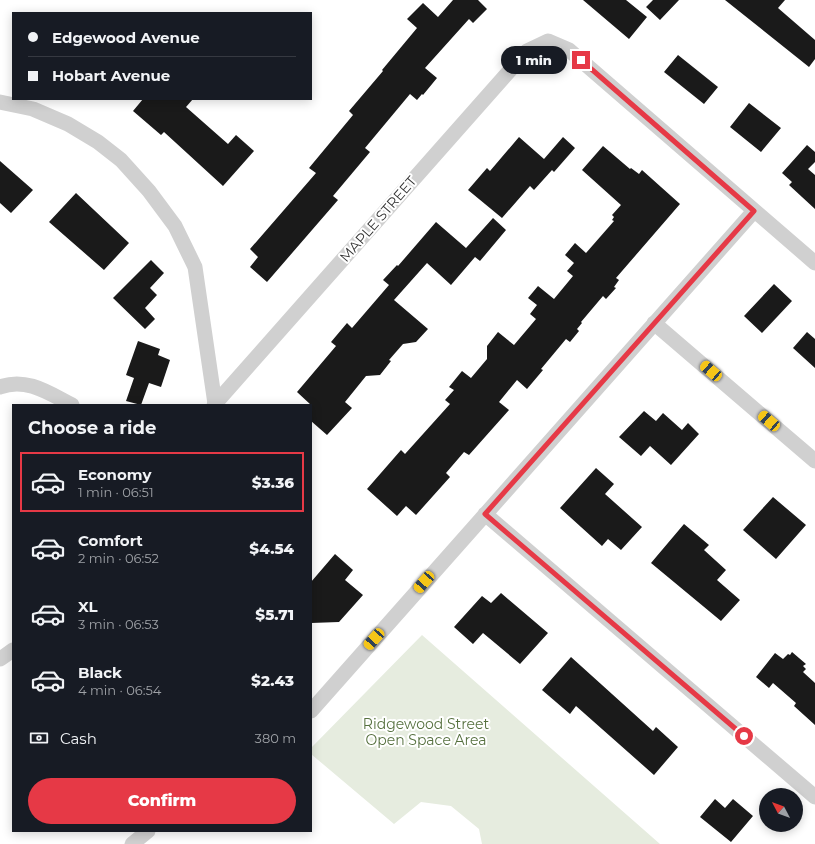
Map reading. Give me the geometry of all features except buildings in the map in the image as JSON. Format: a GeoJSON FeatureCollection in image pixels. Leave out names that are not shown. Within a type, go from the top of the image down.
{"type":"FeatureCollection","features":[{"type":"Feature","properties":{"kind":"street","name":"MAPLE STREET"},"geometry":{"type":"LineString","coordinates":[[215,404],[527,51],[548,41],[569,50],[754,211]]}},
{"type":"Feature","properties":{"kind":"street"},"geometry":{"type":"LineString","coordinates":[[0,102],[33,109],[68,124],[98,142],[121,160],[149,191],[175,226],[195,267],[215,404]]}},
{"type":"Feature","properties":{"kind":"street"},"geometry":{"type":"LineString","coordinates":[[312,708],[754,211],[815,263]]}},
{"type":"Feature","properties":{"kind":"street"},"geometry":{"type":"LineString","coordinates":[[654,323],[815,461]]}},
{"type":"Feature","properties":{"kind":"street"},"geometry":{"type":"LineString","coordinates":[[0,387],[17,383],[35,386],[70,404]]}},
{"type":"Feature","properties":{"kind":"street"},"geometry":{"type":"LineString","coordinates":[[485,514],[815,797]]}},
{"type":"Feature","properties":{"kind":"street"},"geometry":{"type":"LineString","coordinates":[[0,659],[12,651]]}},
{"type":"Feature","properties":{"kind":"street"},"geometry":{"type":"LineString","coordinates":[[132,844],[147,832]]}},
{"type":"Feature","properties":{"kind":"green space","name":"Ridgewood Street Open Space Area"},"geometry":{"type":"Polygon","coordinates":[[[422,635],[660,844],[482,844],[479,829],[451,806],[421,802],[394,824],[312,755],[312,747],[422,635]]]}},
{"type":"Feature","properties":{"kind":"route"},"geometry":{"type":"LineString","coordinates":[[581,60],[754,211],[485,514],[744,736]]}}]}
